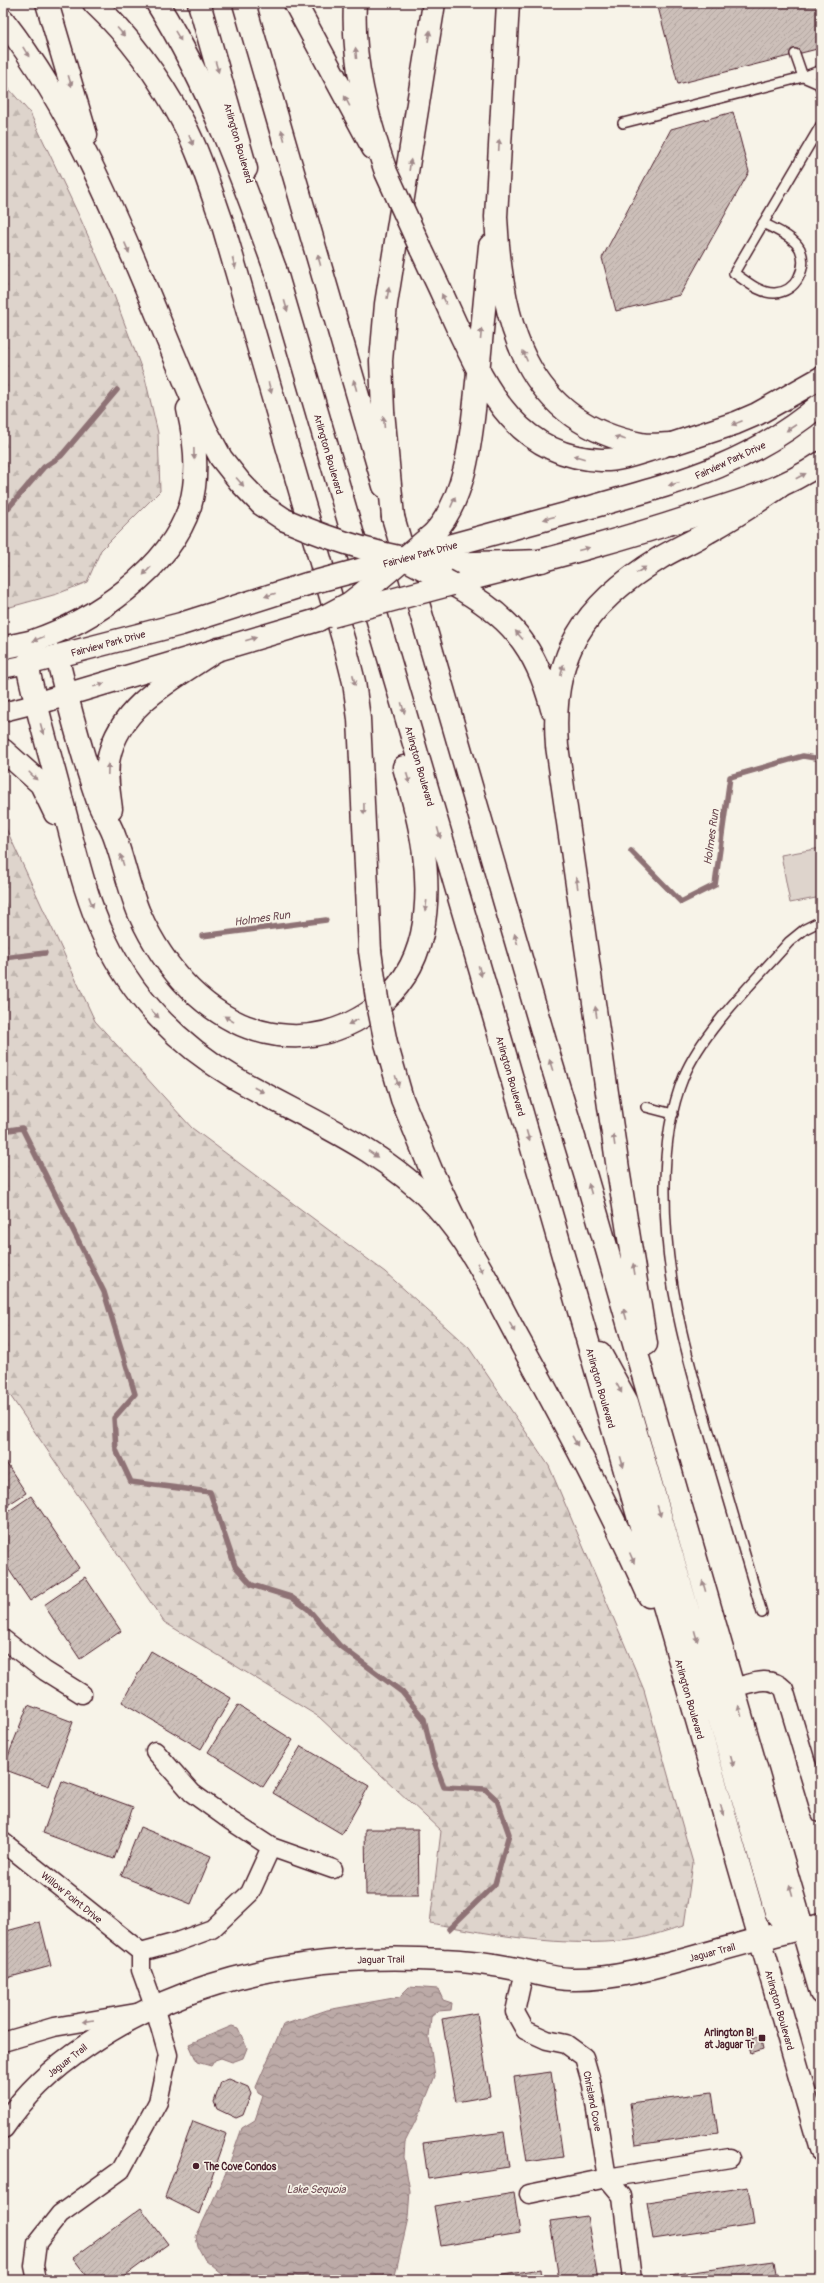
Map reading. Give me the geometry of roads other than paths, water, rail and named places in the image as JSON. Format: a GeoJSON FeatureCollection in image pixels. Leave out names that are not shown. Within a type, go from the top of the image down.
{"type":"FeatureCollection","features":[{"type":"Feature","properties":{"kind":"main road"},"geometry":{"type":"LineString","coordinates":[[47,3],[112,212]]}},
{"type":"Feature","properties":{"kind":"main road"},"geometry":{"type":"LineString","coordinates":[[94,3],[139,54],[183,122],[201,162],[222,222],[344,642],[354,682],[359,719],[370,951],[386,1043],[405,1106],[432,1170],[466,1243],[586,1462],[655,1608],[692,1705]]}},
{"type":"Feature","properties":{"kind":"main road"},"geometry":{"type":"LineString","coordinates":[[157,3],[180,40],[216,113],[275,269]]}},
{"type":"Feature","properties":{"kind":"main road","name":"Arlington Boulevard"},"geometry":{"type":"LineString","coordinates":[[199,3],[821,2150]]}},
{"type":"Feature","properties":{"kind":"main road"},"geometry":{"type":"LineString","coordinates":[[244,3],[733,1688],[812,1925],[821,1993]]}},
{"type":"Feature","properties":{"kind":"main road"},"geometry":{"type":"LineString","coordinates":[[295,3],[386,172],[478,373],[503,411],[517,426],[532,438],[558,450],[584,458],[602,460],[672,444],[736,424],[757,414],[821,378]]}},
{"type":"Feature","properties":{"kind":"main road"},"geometry":{"type":"LineString","coordinates":[[355,3],[357,58],[363,98],[386,172]]}},
{"type":"Feature","properties":{"kind":"main road"},"geometry":{"type":"LineString","coordinates":[[393,517],[386,450],[381,361],[386,304],[434,3]]}},
{"type":"Feature","properties":{"kind":"main road"},"geometry":{"type":"LineString","coordinates":[[437,549],[446,518],[459,489],[469,446],[497,184],[508,3]]}},
{"type":"Feature","properties":{"kind":"main road"},"geometry":{"type":"LineString","coordinates":[[3,20],[21,43],[55,97],[78,139],[112,212],[175,362],[206,430],[221,458],[260,504],[285,520],[348,545],[404,558],[476,597],[520,636],[533,656],[546,689],[555,722],[618,1169],[663,1446]]}},
{"type":"Feature","properties":{"kind":"main road"},"geometry":{"type":"LineString","coordinates":[[497,184],[498,250],[504,290],[514,330],[526,360],[539,383],[565,412],[612,436],[642,444],[672,444]]}},
{"type":"Feature","properties":{"kind":"main road"},"geometry":{"type":"LineString","coordinates":[[3,648],[33,641],[71,624],[108,603],[142,576],[161,556],[178,532],[190,506],[193,487],[194,448],[190,420],[175,362]]}},
{"type":"Feature","properties":{"kind":"main road","name":"Fairview Park Drive"},"geometry":{"type":"LineString","coordinates":[[437,549],[682,482],[725,465],[765,445],[798,423],[821,404]]}},
{"type":"Feature","properties":{"kind":"main road"},"geometry":{"type":"LineString","coordinates":[[555,722],[558,689],[563,665],[573,640],[587,618],[602,601],[630,577],[649,565],[707,533],[779,487],[821,463]]}},
{"type":"Feature","properties":{"kind":"main road"},"geometry":{"type":"LineString","coordinates":[[35,704],[318,620],[542,561],[680,521],[779,487]]}},
{"type":"Feature","properties":{"kind":"main road"},"geometry":{"type":"LineString","coordinates":[[404,558],[437,549]]}},
{"type":"Feature","properties":{"kind":"main road"},"geometry":{"type":"LineString","coordinates":[[318,620],[350,603],[404,558],[437,549],[542,561]]}},
{"type":"Feature","properties":{"kind":"main road","name":"Fairview Park Drive"},"geometry":{"type":"LineString","coordinates":[[27,664],[181,624],[307,584],[404,558]]}},
{"type":"Feature","properties":{"kind":"main road"},"geometry":{"type":"LineString","coordinates":[[57,656],[67,695],[100,805],[114,836],[139,912],[156,943],[189,988],[210,1007],[234,1022],[271,1035],[296,1037],[319,1035],[342,1028],[363,1016],[392,996],[415,959],[422,935],[427,900],[426,872],[417,812],[385,698],[380,630]]}},
{"type":"Feature","properties":{"kind":"main road"},"geometry":{"type":"LineString","coordinates":[[114,836],[108,779],[109,758],[115,737],[132,713],[150,696],[218,649]]}},
{"type":"Feature","properties":{"kind":"main road"},"geometry":{"type":"LineString","coordinates":[[27,664],[35,704],[86,889],[105,939],[129,983],[148,1007],[198,1053],[235,1077],[371,1152],[406,1177],[437,1207],[466,1243]]}},
{"type":"Feature","properties":{"kind":"main road"},"geometry":{"type":"LineString","coordinates":[[3,750],[41,784],[79,865]]}},
{"type":"Feature","properties":{"kind":"main road"},"geometry":{"type":"LineString","coordinates":[[580,1317],[627,1402],[776,1912],[778,1916],[786,1923],[812,1925]]}},
{"type":"Feature","properties":{"kind":"main road","name":"Jaguar Trail"},"geometry":{"type":"LineString","coordinates":[[3,2127],[22,2100],[65,2060],[106,2032],[147,2009],[179,1996],[229,1980],[286,1967],[342,1960],[394,1958],[446,1960],[524,1971],[547,1977],[572,1979],[609,1976],[654,1968],[812,1925]]}},
{"type":"Feature","properties":{"kind":"street","name":"Fairview Park Drive"},"geometry":{"type":"LineString","coordinates":[[3,668],[27,664]]}},
{"type":"Feature","properties":{"kind":"street"},"geometry":{"type":"LineString","coordinates":[[3,712],[35,704]]}},
{"type":"Feature","properties":{"kind":"street"},"geometry":{"type":"LineString","coordinates":[[3,1639],[46,1671],[82,1694]]}},
{"type":"Feature","properties":{"kind":"street"},"geometry":{"type":"LineString","coordinates":[[733,1688],[765,1681],[775,1683],[784,1689],[821,1813]]}},
{"type":"Feature","properties":{"kind":"street"},"geometry":{"type":"LineString","coordinates":[[155,1751],[192,1793],[271,1847],[333,1869]]}},
{"type":"Feature","properties":{"kind":"street","name":"Willow Point Drive"},"geometry":{"type":"LineString","coordinates":[[3,1842],[141,1952]]}},
{"type":"Feature","properties":{"kind":"street"},"geometry":{"type":"LineString","coordinates":[[37,2280],[34,2266],[37,2243],[60,2214],[121,2170],[158,2102],[168,2055],[147,2009],[141,1970],[141,1952],[174,1943],[212,1929],[250,1893],[271,1847]]}},
{"type":"Feature","properties":{"kind":"street","name":"Chrisland Cove"},"geometry":{"type":"LineString","coordinates":[[524,1971],[516,2012],[525,2030],[547,2040],[566,2044],[584,2057],[592,2085],[607,2178]]}},
{"type":"Feature","properties":{"kind":"street"},"geometry":{"type":"LineString","coordinates":[[3,2042],[54,2027],[147,2009]]}},
{"type":"Feature","properties":{"kind":"street"},"geometry":{"type":"LineString","coordinates":[[529,2194],[607,2178],[730,2158]]}},
{"type":"Feature","properties":{"kind":"street"},"geometry":{"type":"LineString","coordinates":[[607,2178],[622,2196],[632,2280]]}},
{"type":"Feature","properties":{"kind":"lane"},"geometry":{"type":"LineString","coordinates":[[794,54],[804,78],[820,86]]}},
{"type":"Feature","properties":{"kind":"lane"},"geometry":{"type":"LineString","coordinates":[[623,123],[804,78],[821,70]]}},
{"type":"Feature","properties":{"kind":"lane"},"geometry":{"type":"LineString","coordinates":[[763,223],[787,236],[800,249],[803,264],[799,278],[789,289],[774,293],[758,289],[734,273],[763,223],[821,125]]}},
{"type":"Feature","properties":{"kind":"lane"},"geometry":{"type":"LineString","coordinates":[[762,1613],[686,1356],[673,1290],[664,1221],[667,1142],[673,1114],[684,1077],[703,1042],[789,942],[804,929],[821,921]]}},
{"type":"Feature","properties":{"kind":"lane"},"geometry":{"type":"LineString","coordinates":[[646,1108],[673,1114]]}},
{"type":"Feature","properties":{"kind":"water","name":"Lake Sequoia"},"geometry":{"type":"Polygon","coordinates":[[[409,1987],[438,1989],[443,2000],[452,2003],[451,2010],[438,2011],[431,2017],[429,2038],[435,2076],[422,2108],[405,2142],[404,2157],[410,2191],[408,2218],[394,2280],[229,2280],[205,2260],[198,2247],[196,2237],[228,2168],[242,2128],[255,2120],[263,2096],[258,2093],[256,2087],[283,2025],[327,2010],[399,1997],[409,1987]]]}},
{"type":"Feature","properties":{"kind":"water"},"geometry":{"type":"Polygon","coordinates":[[[232,2026],[238,2028],[247,2048],[243,2058],[232,2062],[221,2058],[215,2060],[211,2066],[197,2062],[189,2044],[232,2026]]]}},
{"type":"Feature","properties":{"kind":"waterway"},"geometry":{"type":"LineString","coordinates":[[3,514],[44,467],[61,456],[117,390]]}},
{"type":"Feature","properties":{"kind":"waterway","name":"Holmes Run"},"geometry":{"type":"LineString","coordinates":[[631,851],[681,902],[715,885],[730,777],[803,756],[821,759]]}},
{"type":"Feature","properties":{"kind":"waterway","name":"Holmes Run"},"geometry":{"type":"LineString","coordinates":[[202,936],[326,920]]}},
{"type":"Feature","properties":{"kind":"waterway","name":"Holmes Run"},"geometry":{"type":"LineString","coordinates":[[3,958],[45,953]]}},
{"type":"Feature","properties":{"kind":"waterway"},"geometry":{"type":"LineString","coordinates":[[3,1131],[22,1128],[104,1292],[135,1394],[114,1418],[116,1450],[131,1482],[210,1492],[235,1566],[252,1585],[291,1597],[308,1609],[340,1646],[402,1692],[424,1719],[433,1758],[444,1787],[485,1789],[497,1800],[509,1834],[495,1884],[449,1929]]}},
{"type":"Feature","properties":{"kind":"place","name":"Arlington Bl at Jaguar Tr"},"geometry":{"type":"Point","coordinates":[762,2038]}},
{"type":"Feature","properties":{"kind":"place","name":"The Cove Condos"},"geometry":{"type":"Point","coordinates":[196,2166]}}]}
